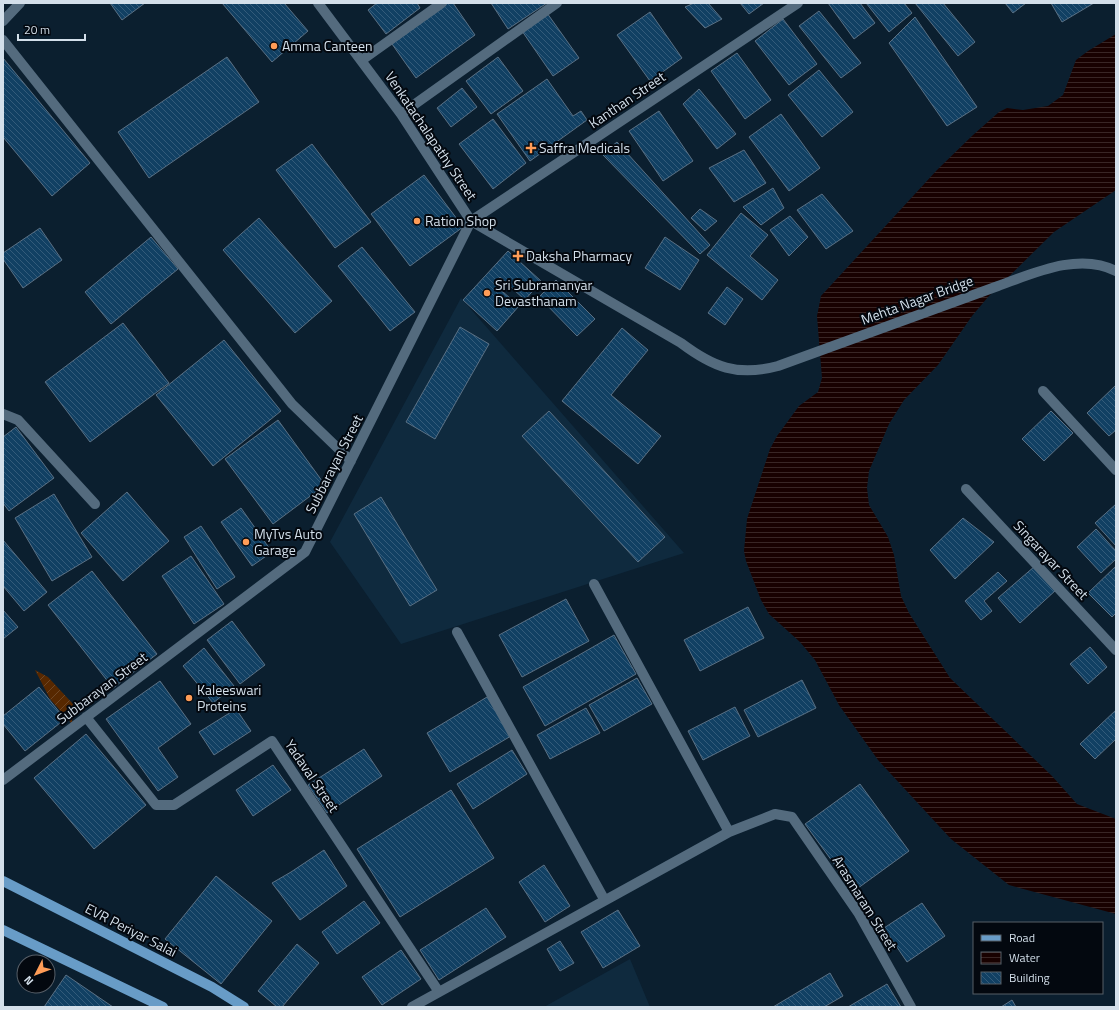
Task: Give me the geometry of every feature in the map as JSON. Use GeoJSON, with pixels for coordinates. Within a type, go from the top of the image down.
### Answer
{"type":"FeatureCollection","features":[{"type":"Feature","properties":{"kind":"main road","name":"EVR Periyar Salai"},"geometry":{"type":"LineString","coordinates":[[3,881],[212,986],[244,1007]]}},
{"type":"Feature","properties":{"kind":"main road"},"geometry":{"type":"LineString","coordinates":[[3,930],[163,1007]]}},
{"type":"Feature","properties":{"kind":"street"},"geometry":{"type":"LineString","coordinates":[[3,21],[20,3]]}},
{"type":"Feature","properties":{"kind":"street","name":"Venkatachalapathy Street"},"geometry":{"type":"LineString","coordinates":[[318,3],[401,114],[471,221],[680,343],[704,360],[727,369]]}},
{"type":"Feature","properties":{"kind":"street"},"geometry":{"type":"LineString","coordinates":[[362,60],[442,3]]}},
{"type":"Feature","properties":{"kind":"street"},"geometry":{"type":"LineString","coordinates":[[401,114],[558,3]]}},
{"type":"Feature","properties":{"kind":"street","name":"Kanthan Street"},"geometry":{"type":"LineString","coordinates":[[471,221],[798,3]]}},
{"type":"Feature","properties":{"kind":"street"},"geometry":{"type":"LineString","coordinates":[[3,40],[292,404],[351,461]]}},
{"type":"Feature","properties":{"kind":"street","name":"Subbarayan Street"},"geometry":{"type":"LineString","coordinates":[[3,780],[305,552],[471,221]]}},
{"type":"Feature","properties":{"kind":"street","name":"Mehta Nagar Bridge"},"geometry":{"type":"LineString","coordinates":[[727,369],[745,371],[778,366],[1032,274],[1066,265],[1091,264],[1116,271]]}},
{"type":"Feature","properties":{"kind":"street"},"geometry":{"type":"LineString","coordinates":[[1042,391],[1116,470]]}},
{"type":"Feature","properties":{"kind":"street"},"geometry":{"type":"LineString","coordinates":[[3,414],[18,420],[95,504]]}},
{"type":"Feature","properties":{"kind":"street","name":"Singarayar Street"},"geometry":{"type":"LineString","coordinates":[[966,489],[1116,650]]}},
{"type":"Feature","properties":{"kind":"street"},"geometry":{"type":"LineString","coordinates":[[412,1007],[604,899],[729,832],[594,584]]}},
{"type":"Feature","properties":{"kind":"street"},"geometry":{"type":"LineString","coordinates":[[457,632],[604,899]]}},
{"type":"Feature","properties":{"kind":"street","name":"Yadaval Street"},"geometry":{"type":"LineString","coordinates":[[86,718],[156,804],[174,805],[272,741],[439,992]]}},
{"type":"Feature","properties":{"kind":"street","name":"Arasmaram Street"},"geometry":{"type":"LineString","coordinates":[[729,832],[774,814],[792,817],[859,914],[911,1007]]}},
{"type":"Feature","properties":{"kind":"shaded area"},"geometry":{"type":"Polygon","coordinates":[[[461,298],[684,553],[401,644],[330,542],[461,298]]]}},
{"type":"Feature","properties":{"kind":"shaded area"},"geometry":{"type":"Polygon","coordinates":[[[35,670],[48,677],[73,704],[72,724],[50,699],[35,670]]]}},
{"type":"Feature","properties":{"kind":"shaded area"},"geometry":{"type":"Polygon","coordinates":[[[630,959],[650,1007],[544,1007],[630,959]]]}},
{"type":"Feature","properties":{"kind":"water"},"geometry":{"type":"Polygon","coordinates":[[[1116,34],[1116,190],[1054,232],[988,297],[972,316],[938,365],[904,400],[889,424],[869,471],[867,488],[869,505],[888,537],[894,555],[901,596],[909,613],[950,678],[1052,776],[1077,804],[1116,819],[1116,914],[1009,885],[951,839],[878,760],[839,705],[815,660],[800,642],[769,614],[761,600],[746,561],[744,551],[747,519],[770,449],[777,436],[799,406],[818,392],[822,378],[817,316],[821,296],[937,170],[973,135],[999,112],[1007,108],[1023,110],[1048,106],[1063,95],[1076,60],[1116,34]]]}},
{"type":"Feature","properties":{"kind":"building"},"geometry":{"type":"Polygon","coordinates":[[[110,3],[145,3],[122,20],[110,3]]]}},
{"type":"Feature","properties":{"kind":"building","name":"Amma Canteen"},"geometry":{"type":"Polygon","coordinates":[[[222,3],[284,3],[308,31],[272,62],[222,3]]]}},
{"type":"Feature","properties":{"kind":"building"},"geometry":{"type":"Polygon","coordinates":[[[377,3],[417,3],[420,8],[386,34],[368,10],[377,3]]]}},
{"type":"Feature","properties":{"kind":"building"},"geometry":{"type":"Polygon","coordinates":[[[448,3],[453,3],[475,35],[416,78],[392,44],[448,3]]]}},
{"type":"Feature","properties":{"kind":"building"},"geometry":{"type":"Polygon","coordinates":[[[491,3],[547,3],[508,29],[491,3]]]}},
{"type":"Feature","properties":{"kind":"building"},"geometry":{"type":"Polygon","coordinates":[[[694,3],[708,3],[722,19],[705,28],[685,7],[694,3]]]}},
{"type":"Feature","properties":{"kind":"building"},"geometry":{"type":"Polygon","coordinates":[[[740,3],[764,3],[749,14],[740,3]]]}},
{"type":"Feature","properties":{"kind":"building"},"geometry":{"type":"Polygon","coordinates":[[[828,3],[860,3],[875,23],[854,39],[828,3]]]}},
{"type":"Feature","properties":{"kind":"building"},"geometry":{"type":"Polygon","coordinates":[[[866,3],[904,3],[912,13],[889,32],[866,3]]]}},
{"type":"Feature","properties":{"kind":"building"},"geometry":{"type":"Polygon","coordinates":[[[915,3],[943,3],[975,42],[958,56],[915,3]]]}},
{"type":"Feature","properties":{"kind":"building"},"geometry":{"type":"Polygon","coordinates":[[[1005,3],[1026,3],[1013,13],[1005,3]]]}},
{"type":"Feature","properties":{"kind":"building"},"geometry":{"type":"Polygon","coordinates":[[[1051,3],[1094,3],[1062,22],[1051,3]]]}},
{"type":"Feature","properties":{"kind":"building"},"geometry":{"type":"Polygon","coordinates":[[[819,11],[861,63],[841,78],[799,26],[819,11]]]}},
{"type":"Feature","properties":{"kind":"building"},"geometry":{"type":"Polygon","coordinates":[[[650,12],[682,58],[650,81],[617,35],[650,12]]]}},
{"type":"Feature","properties":{"kind":"building"},"geometry":{"type":"Polygon","coordinates":[[[547,13],[579,58],[553,76],[522,31],[547,13]]]}},
{"type":"Feature","properties":{"kind":"building"},"geometry":{"type":"Polygon","coordinates":[[[915,17],[977,107],[947,126],[889,43],[915,17]]]}},
{"type":"Feature","properties":{"kind":"building"},"geometry":{"type":"Polygon","coordinates":[[[783,19],[817,64],[789,85],[755,41],[783,19]]]}},
{"type":"Feature","properties":{"kind":"building"},"geometry":{"type":"Polygon","coordinates":[[[737,53],[771,100],[745,119],[711,71],[737,53]]]}},
{"type":"Feature","properties":{"kind":"building"},"geometry":{"type":"Polygon","coordinates":[[[227,57],[259,102],[149,178],[118,132],[227,57]]]}},
{"type":"Feature","properties":{"kind":"building"},"geometry":{"type":"Polygon","coordinates":[[[498,57],[523,91],[491,114],[466,81],[498,57]]]}},
{"type":"Feature","properties":{"kind":"building"},"geometry":{"type":"Polygon","coordinates":[[[3,58],[90,163],[52,196],[3,137],[3,58]]]}},
{"type":"Feature","properties":{"kind":"building"},"geometry":{"type":"Polygon","coordinates":[[[819,70],[853,112],[822,137],[788,95],[819,70]]]}},
{"type":"Feature","properties":{"kind":"building"},"geometry":{"type":"Polygon","coordinates":[[[547,79],[573,116],[581,111],[587,120],[530,161],[497,114],[547,79]]]}},
{"type":"Feature","properties":{"kind":"building"},"geometry":{"type":"Polygon","coordinates":[[[462,88],[477,107],[451,127],[437,108],[462,88]]]}},
{"type":"Feature","properties":{"kind":"building"},"geometry":{"type":"Polygon","coordinates":[[[699,89],[736,134],[717,149],[683,104],[699,89]]]}},
{"type":"Feature","properties":{"kind":"building"},"geometry":{"type":"Polygon","coordinates":[[[659,111],[693,161],[663,181],[629,131],[659,111]]]}},
{"type":"Feature","properties":{"kind":"building"},"geometry":{"type":"Polygon","coordinates":[[[781,114],[820,168],[789,191],[749,137],[781,114]]]}},
{"type":"Feature","properties":{"kind":"building"},"geometry":{"type":"Polygon","coordinates":[[[493,119],[526,163],[493,189],[459,144],[493,119]]]}},
{"type":"Feature","properties":{"kind":"building"},"geometry":{"type":"Polygon","coordinates":[[[617,142],[710,245],[700,254],[602,154],[617,142]]]}},
{"type":"Feature","properties":{"kind":"building"},"geometry":{"type":"Polygon","coordinates":[[[312,144],[371,222],[335,248],[276,170],[312,144]]]}},
{"type":"Feature","properties":{"kind":"building"},"geometry":{"type":"Polygon","coordinates":[[[744,150],[766,183],[734,202],[709,168],[744,150]]]}},
{"type":"Feature","properties":{"kind":"building","name":"Ration Shop"},"geometry":{"type":"Polygon","coordinates":[[[424,175],[463,227],[410,266],[371,214],[424,175]]]}},
{"type":"Feature","properties":{"kind":"building"},"geometry":{"type":"Polygon","coordinates":[[[773,188],[784,208],[761,225],[743,207],[773,188]]]}},
{"type":"Feature","properties":{"kind":"building"},"geometry":{"type":"Polygon","coordinates":[[[822,194],[853,231],[826,249],[797,210],[822,194]]]}},
{"type":"Feature","properties":{"kind":"building"},"geometry":{"type":"Polygon","coordinates":[[[700,209],[717,221],[705,231],[691,218],[700,209]]]}},
{"type":"Feature","properties":{"kind":"building"},"geometry":{"type":"Polygon","coordinates":[[[741,213],[768,235],[750,256],[778,280],[762,300],[707,255],[741,213]]]}},
{"type":"Feature","properties":{"kind":"building"},"geometry":{"type":"Polygon","coordinates":[[[790,216],[808,237],[789,256],[770,230],[790,216]]]}},
{"type":"Feature","properties":{"kind":"building"},"geometry":{"type":"Polygon","coordinates":[[[259,218],[332,301],[295,333],[223,250],[259,218]]]}},
{"type":"Feature","properties":{"kind":"building"},"geometry":{"type":"Polygon","coordinates":[[[40,228],[62,260],[23,288],[3,259],[3,253],[40,228]]]}},
{"type":"Feature","properties":{"kind":"building"},"geometry":{"type":"Polygon","coordinates":[[[151,237],[178,269],[111,324],[85,292],[151,237]]]}},
{"type":"Feature","properties":{"kind":"building"},"geometry":{"type":"Polygon","coordinates":[[[665,237],[699,260],[680,290],[645,268],[665,237]]]}},
{"type":"Feature","properties":{"kind":"building"},"geometry":{"type":"Polygon","coordinates":[[[362,247],[415,312],[390,331],[338,266],[362,247]]]}},
{"type":"Feature","properties":{"kind":"building"},"geometry":{"type":"Polygon","coordinates":[[[508,251],[541,281],[525,300],[500,277],[494,284],[519,306],[497,331],[463,300],[508,251]]]}},
{"type":"Feature","properties":{"kind":"building"},"geometry":{"type":"Polygon","coordinates":[[[556,280],[595,319],[577,336],[539,297],[556,280]]]}},
{"type":"Feature","properties":{"kind":"building"},"geometry":{"type":"Polygon","coordinates":[[[727,287],[743,299],[725,325],[708,313],[727,287]]]}},
{"type":"Feature","properties":{"kind":"building"},"geometry":{"type":"Polygon","coordinates":[[[123,323],[169,383],[90,442],[45,382],[123,323]]]}},
{"type":"Feature","properties":{"kind":"building"},"geometry":{"type":"Polygon","coordinates":[[[460,327],[489,344],[435,439],[406,422],[460,327]]]}},
{"type":"Feature","properties":{"kind":"building"},"geometry":{"type":"Polygon","coordinates":[[[622,328],[648,350],[611,395],[661,436],[638,464],[562,401],[622,328]]]}},
{"type":"Feature","properties":{"kind":"building"},"geometry":{"type":"Polygon","coordinates":[[[224,340],[281,411],[213,466],[156,395],[224,340]]]}},
{"type":"Feature","properties":{"kind":"building"},"geometry":{"type":"Polygon","coordinates":[[[1116,385],[1116,430],[1109,436],[1087,413],[1116,385]]]}},
{"type":"Feature","properties":{"kind":"building"},"geometry":{"type":"Polygon","coordinates":[[[549,411],[665,537],[638,562],[522,436],[549,411]]]}},
{"type":"Feature","properties":{"kind":"building"},"geometry":{"type":"Polygon","coordinates":[[[1051,411],[1073,433],[1044,461],[1022,439],[1051,411]]]}},
{"type":"Feature","properties":{"kind":"building"},"geometry":{"type":"Polygon","coordinates":[[[278,420],[325,485],[273,524],[225,459],[278,420]]]}},
{"type":"Feature","properties":{"kind":"building"},"geometry":{"type":"Polygon","coordinates":[[[16,427],[54,478],[9,511],[3,503],[3,437],[16,427]]]}},
{"type":"Feature","properties":{"kind":"building"},"geometry":{"type":"Polygon","coordinates":[[[127,492],[169,541],[123,581],[81,533],[127,492]]]}},
{"type":"Feature","properties":{"kind":"building"},"geometry":{"type":"Polygon","coordinates":[[[54,494],[92,557],[52,581],[15,518],[54,494]]]}},
{"type":"Feature","properties":{"kind":"building"},"geometry":{"type":"Polygon","coordinates":[[[381,497],[437,590],[410,606],[354,514],[381,497]]]}},
{"type":"Feature","properties":{"kind":"building"},"geometry":{"type":"Polygon","coordinates":[[[1116,504],[1116,546],[1095,523],[1116,504]]]}},
{"type":"Feature","properties":{"kind":"building"},"geometry":{"type":"Polygon","coordinates":[[[241,508],[272,552],[252,566],[221,522],[241,508]]]}},
{"type":"Feature","properties":{"kind":"building"},"geometry":{"type":"Polygon","coordinates":[[[963,518],[994,542],[955,579],[930,550],[963,518]]]}},
{"type":"Feature","properties":{"kind":"building"},"geometry":{"type":"Polygon","coordinates":[[[201,526],[235,577],[217,589],[184,537],[201,526]]]}},
{"type":"Feature","properties":{"kind":"building"},"geometry":{"type":"Polygon","coordinates":[[[1096,529],[1116,551],[1116,559],[1101,573],[1077,547],[1096,529]]]}},
{"type":"Feature","properties":{"kind":"building"},"geometry":{"type":"Polygon","coordinates":[[[3,540],[47,592],[24,611],[3,586],[3,540]]]}},
{"type":"Feature","properties":{"kind":"building"},"geometry":{"type":"Polygon","coordinates":[[[191,556],[224,604],[194,624],[162,576],[191,556]]]}},
{"type":"Feature","properties":{"kind":"building"},"geometry":{"type":"Polygon","coordinates":[[[1035,566],[1056,590],[1020,623],[998,598],[1035,566]]]}},
{"type":"Feature","properties":{"kind":"building"},"geometry":{"type":"Polygon","coordinates":[[[1116,566],[1116,613],[1112,617],[1088,593],[1116,566]]]}},
{"type":"Feature","properties":{"kind":"building"},"geometry":{"type":"Polygon","coordinates":[[[92,571],[157,654],[113,688],[48,605],[92,571]]]}},
{"type":"Feature","properties":{"kind":"building"},"geometry":{"type":"Polygon","coordinates":[[[998,572],[1007,581],[984,601],[992,611],[981,620],[965,601],[998,572]]]}},
{"type":"Feature","properties":{"kind":"building"},"geometry":{"type":"Polygon","coordinates":[[[566,599],[589,641],[522,677],[499,635],[566,599]]]}},
{"type":"Feature","properties":{"kind":"building"},"geometry":{"type":"Polygon","coordinates":[[[748,607],[764,638],[700,671],[684,640],[748,607]]]}},
{"type":"Feature","properties":{"kind":"building"},"geometry":{"type":"Polygon","coordinates":[[[3,610],[18,627],[3,639],[3,610]]]}},
{"type":"Feature","properties":{"kind":"building"},"geometry":{"type":"Polygon","coordinates":[[[232,621],[265,665],[240,684],[207,640],[232,621]]]}},
{"type":"Feature","properties":{"kind":"building"},"geometry":{"type":"Polygon","coordinates":[[[614,635],[636,674],[545,726],[523,687],[614,635]]]}},
{"type":"Feature","properties":{"kind":"building"},"geometry":{"type":"Polygon","coordinates":[[[1090,647],[1107,667],[1088,684],[1070,664],[1090,647]]]}},
{"type":"Feature","properties":{"kind":"building"},"geometry":{"type":"Polygon","coordinates":[[[204,648],[234,686],[213,703],[183,666],[204,648]]]}},
{"type":"Feature","properties":{"kind":"building"},"geometry":{"type":"Polygon","coordinates":[[[637,678],[652,704],[604,731],[589,705],[637,678]]]}},
{"type":"Feature","properties":{"kind":"building"},"geometry":{"type":"Polygon","coordinates":[[[802,680],[816,708],[758,737],[744,710],[802,680]]]}},
{"type":"Feature","properties":{"kind":"building"},"geometry":{"type":"Polygon","coordinates":[[[160,681],[191,724],[158,748],[178,777],[158,791],[106,719],[160,681]]]}},
{"type":"Feature","properties":{"kind":"building"},"geometry":{"type":"Polygon","coordinates":[[[39,687],[65,719],[25,751],[3,724],[3,716],[39,687]]]}},
{"type":"Feature","properties":{"kind":"building"},"geometry":{"type":"Polygon","coordinates":[[[487,697],[511,736],[450,772],[427,733],[487,697]]]}},
{"type":"Feature","properties":{"kind":"building"},"geometry":{"type":"Polygon","coordinates":[[[735,707],[750,736],[703,760],[688,731],[735,707]]]}},
{"type":"Feature","properties":{"kind":"building"},"geometry":{"type":"Polygon","coordinates":[[[586,708],[600,733],[550,759],[537,735],[586,708]]]}},
{"type":"Feature","properties":{"kind":"building"},"geometry":{"type":"Polygon","coordinates":[[[236,709],[251,731],[214,755],[199,732],[236,709]]]}},
{"type":"Feature","properties":{"kind":"building"},"geometry":{"type":"Polygon","coordinates":[[[1116,710],[1116,739],[1095,759],[1080,744],[1116,710]]]}},
{"type":"Feature","properties":{"kind":"building"},"geometry":{"type":"Polygon","coordinates":[[[86,734],[146,805],[94,849],[34,778],[86,734]]]}},
{"type":"Feature","properties":{"kind":"building"},"geometry":{"type":"Polygon","coordinates":[[[364,749],[382,776],[327,813],[308,785],[364,749]]]}},
{"type":"Feature","properties":{"kind":"building"},"geometry":{"type":"Polygon","coordinates":[[[512,750],[527,774],[473,809],[457,784],[512,750]]]}},
{"type":"Feature","properties":{"kind":"building"},"geometry":{"type":"Polygon","coordinates":[[[273,765],[291,790],[253,816],[236,790],[273,765]]]}},
{"type":"Feature","properties":{"kind":"building"},"geometry":{"type":"Polygon","coordinates":[[[860,784],[909,851],[854,891],[805,824],[860,784]]]}},
{"type":"Feature","properties":{"kind":"building"},"geometry":{"type":"Polygon","coordinates":[[[451,790],[494,858],[400,917],[357,849],[451,790]]]}},
{"type":"Feature","properties":{"kind":"building"},"geometry":{"type":"Polygon","coordinates":[[[324,850],[347,886],[300,920],[272,883],[324,850]]]}},
{"type":"Feature","properties":{"kind":"building"},"geometry":{"type":"Polygon","coordinates":[[[544,865],[570,906],[545,922],[519,882],[544,865]]]}},
{"type":"Feature","properties":{"kind":"building"},"geometry":{"type":"Polygon","coordinates":[[[216,876],[272,921],[221,984],[165,939],[216,876]]]}},
{"type":"Feature","properties":{"kind":"building"},"geometry":{"type":"Polygon","coordinates":[[[364,901],[380,923],[337,954],[322,932],[364,901]]]}},
{"type":"Feature","properties":{"kind":"building"},"geometry":{"type":"Polygon","coordinates":[[[922,903],[945,936],[907,962],[884,928],[922,903]]]}},
{"type":"Feature","properties":{"kind":"building"},"geometry":{"type":"Polygon","coordinates":[[[486,908],[506,937],[439,980],[420,950],[486,908]]]}},
{"type":"Feature","properties":{"kind":"building"},"geometry":{"type":"Polygon","coordinates":[[[618,910],[640,946],[603,968],[581,932],[618,910]]]}},
{"type":"Feature","properties":{"kind":"building"},"geometry":{"type":"Polygon","coordinates":[[[560,941],[574,963],[560,971],[547,949],[560,941]]]}},
{"type":"Feature","properties":{"kind":"building"},"geometry":{"type":"Polygon","coordinates":[[[297,944],[319,963],[282,1007],[277,1007],[258,991],[297,944]]]}},
{"type":"Feature","properties":{"kind":"building"},"geometry":{"type":"Polygon","coordinates":[[[401,950],[421,979],[382,1005],[362,977],[401,950]]]}},
{"type":"Feature","properties":{"kind":"building"},"geometry":{"type":"Polygon","coordinates":[[[830,973],[843,996],[824,1007],[773,1007],[830,973]]]}},
{"type":"Feature","properties":{"kind":"building"},"geometry":{"type":"Polygon","coordinates":[[[66,975],[113,1007],[44,1007],[53,994],[56,994],[56,990],[66,975]]]}},
{"type":"Feature","properties":{"kind":"building"},"geometry":{"type":"Polygon","coordinates":[[[887,984],[901,1007],[848,1007],[887,984]]]}},
{"type":"Feature","properties":{"kind":"building"},"geometry":{"type":"Polygon","coordinates":[[[1012,1000],[1016,1007],[1001,1007],[1012,1000]]]}},
{"type":"Feature","properties":{"kind":"place","name":"Amma Canteen"},"geometry":{"type":"Point","coordinates":[274,46]}},
{"type":"Feature","properties":{"kind":"place","name":"Saffra Medicals"},"geometry":{"type":"Point","coordinates":[531,148]}},
{"type":"Feature","properties":{"kind":"place","name":"Ration Shop"},"geometry":{"type":"Point","coordinates":[417,221]}},
{"type":"Feature","properties":{"kind":"place","name":"Daksha Pharmacy"},"geometry":{"type":"Point","coordinates":[518,256]}},
{"type":"Feature","properties":{"kind":"place","name":"Sri Subramanyar Devasthanam"},"geometry":{"type":"Point","coordinates":[487,293]}},
{"type":"Feature","properties":{"kind":"place","name":"MyTvs Auto Garage"},"geometry":{"type":"Point","coordinates":[246,542]}},
{"type":"Feature","properties":{"kind":"place","name":"Kaleeswari Proteins"},"geometry":{"type":"Point","coordinates":[189,698]}}]}
